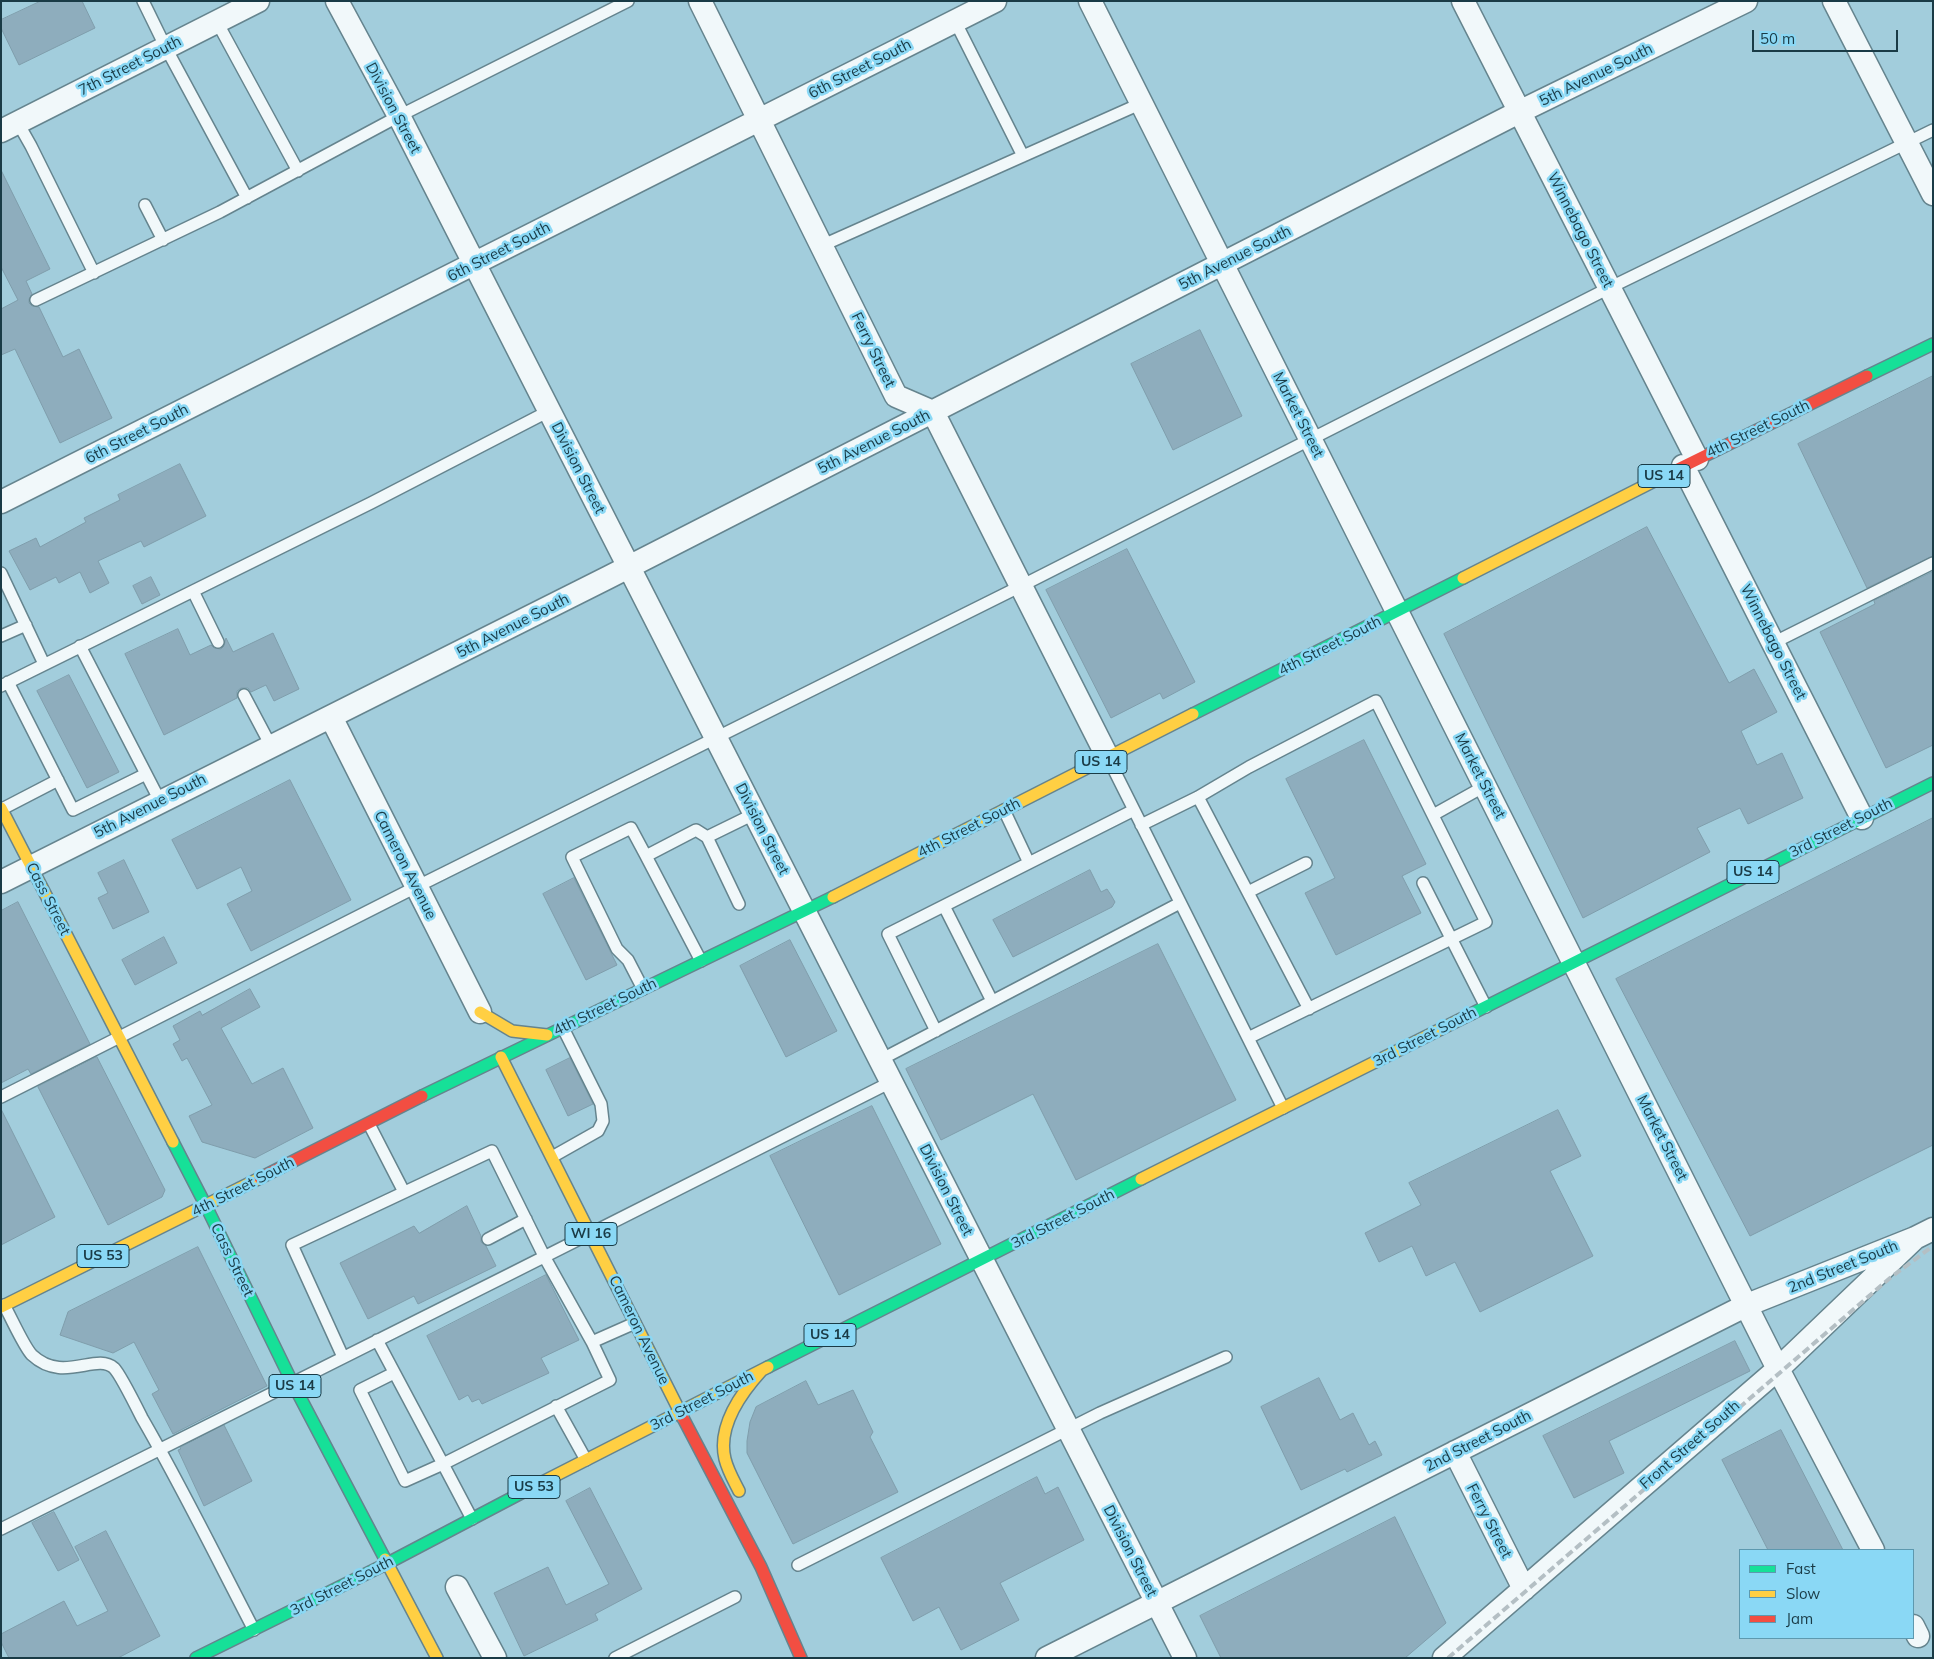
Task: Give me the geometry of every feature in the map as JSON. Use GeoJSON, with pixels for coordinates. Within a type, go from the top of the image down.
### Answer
{"type":"FeatureCollection","features":[{"type":"Feature","properties":{"kind":"main road","name":"4th Street South"},"geometry":{"type":"LineString","coordinates":[[3,1306],[502,1057],[804,912],[1690,463],[1933,344]]}},
{"type":"Feature","properties":{"kind":"main road","name":"3rd Street South"},"geometry":{"type":"LineString","coordinates":[[200,1657],[388,1563],[679,1411],[1933,783]]}},
{"type":"Feature","properties":{"kind":"main road","name":"Cass Street"},"geometry":{"type":"LineString","coordinates":[[1,808],[206,1206],[292,1382],[437,1658]]}},
{"type":"Feature","properties":{"kind":"main road"},"geometry":{"type":"LineString","coordinates":[[480,1012],[512,1031],[547,1035]]}},
{"type":"Feature","properties":{"kind":"main road","name":"Cameron Avenue"},"geometry":{"type":"LineString","coordinates":[[502,1057],[679,1411],[761,1567],[801,1658]]}},
{"type":"Feature","properties":{"kind":"main road"},"geometry":{"type":"LineString","coordinates":[[744,1500],[727,1466],[723,1443],[734,1404],[741,1393],[762,1370]]}},
{"type":"Feature","properties":{"kind":"street","name":"7th Street South"},"geometry":{"type":"LineString","coordinates":[[10,127],[258,1]]}},
{"type":"Feature","properties":{"kind":"street","name":"Division Street"},"geometry":{"type":"LineString","coordinates":[[337,1],[399,116],[1185,1658]]}},
{"type":"Feature","properties":{"kind":"street","name":"Ferry Street"},"geometry":{"type":"LineString","coordinates":[[700,1],[896,396],[933,412]]}},
{"type":"Feature","properties":{"kind":"street","name":"6th Street South"},"geometry":{"type":"LineString","coordinates":[[1,502],[995,1]]}},
{"type":"Feature","properties":{"kind":"street","name":"Market Street"},"geometry":{"type":"LineString","coordinates":[[1090,1],[1778,1369],[1872,1549]]}},
{"type":"Feature","properties":{"kind":"street","name":"Winnebago Street"},"geometry":{"type":"LineString","coordinates":[[1463,1],[1609,288],[1773,643],[1862,818]]}},
{"type":"Feature","properties":{"kind":"street","name":"5th Avenue South"},"geometry":{"type":"LineString","coordinates":[[1,882],[628,567],[1519,112],[1746,1]]}},
{"type":"Feature","properties":{"kind":"street"},"geometry":{"type":"LineString","coordinates":[[1834,1],[1933,194]]}},
{"type":"Feature","properties":{"kind":"street"},"geometry":{"type":"LineString","coordinates":[[933,412],[1108,758]]}},
{"type":"Feature","properties":{"kind":"street","name":"Cameron Avenue"},"geometry":{"type":"LineString","coordinates":[[331,717],[480,1012]]}},
{"type":"Feature","properties":{"kind":"street","name":"2nd Street South"},"geometry":{"type":"LineString","coordinates":[[1048,1658],[1747,1306],[1924,1234]]}},
{"type":"Feature","properties":{"kind":"street","name":"Front Street South"},"geometry":{"type":"LineString","coordinates":[[1444,1658],[1778,1369],[1924,1234]]}},
{"type":"Feature","properties":{"kind":"street","name":"Ferry Street"},"geometry":{"type":"LineString","coordinates":[[1455,1452],[1524,1589]]}},
{"type":"Feature","properties":{"kind":"street"},"geometry":{"type":"LineString","coordinates":[[457,1587],[495,1658]]}},
{"type":"Feature","properties":{"kind":"lane"},"geometry":{"type":"LineString","coordinates":[[143,1],[166,48],[247,198]]}},
{"type":"Feature","properties":{"kind":"lane"},"geometry":{"type":"LineString","coordinates":[[36,300],[247,198],[399,116],[628,1]]}},
{"type":"Feature","properties":{"kind":"lane"},"geometry":{"type":"LineString","coordinates":[[955,21],[1023,156]]}},
{"type":"Feature","properties":{"kind":"lane"},"geometry":{"type":"LineString","coordinates":[[217,22],[298,170]]}},
{"type":"Feature","properties":{"kind":"lane"},"geometry":{"type":"LineString","coordinates":[[822,246],[1142,103]]}},
{"type":"Feature","properties":{"kind":"lane"},"geometry":{"type":"LineString","coordinates":[[10,127],[94,273]]}},
{"type":"Feature","properties":{"kind":"lane"},"geometry":{"type":"LineString","coordinates":[[1,1097],[416,887],[1021,586],[1609,288],[1933,130]]}},
{"type":"Feature","properties":{"kind":"lane"},"geometry":{"type":"LineString","coordinates":[[145,205],[163,240]]}},
{"type":"Feature","properties":{"kind":"lane"},"geometry":{"type":"LineString","coordinates":[[146,774],[73,810],[5,684],[371,503],[549,411]]}},
{"type":"Feature","properties":{"kind":"lane"},"geometry":{"type":"LineString","coordinates":[[1773,643],[1933,563]]}},
{"type":"Feature","properties":{"kind":"lane"},"geometry":{"type":"LineString","coordinates":[[1,573],[44,664]]}},
{"type":"Feature","properties":{"kind":"lane"},"geometry":{"type":"LineString","coordinates":[[193,591],[218,642]]}},
{"type":"Feature","properties":{"kind":"lane"},"geometry":{"type":"LineString","coordinates":[[1,592],[14,601]]}},
{"type":"Feature","properties":{"kind":"lane"},"geometry":{"type":"LineString","coordinates":[[1,636],[26,625]]}},
{"type":"Feature","properties":{"kind":"lane"},"geometry":{"type":"LineString","coordinates":[[80,646],[160,801]]}},
{"type":"Feature","properties":{"kind":"lane"},"geometry":{"type":"LineString","coordinates":[[244,695],[271,746]]}},
{"type":"Feature","properties":{"kind":"lane"},"geometry":{"type":"LineString","coordinates":[[1141,825],[1376,701],[1486,922],[1248,1038]]}},
{"type":"Feature","properties":{"kind":"lane"},"geometry":{"type":"LineString","coordinates":[[1108,758],[1283,1108]]}},
{"type":"Feature","properties":{"kind":"lane"},"geometry":{"type":"LineString","coordinates":[[1,808],[58,780]]}},
{"type":"Feature","properties":{"kind":"lane"},"geometry":{"type":"LineString","coordinates":[[1432,815],[1485,786]]}},
{"type":"Feature","properties":{"kind":"lane"},"geometry":{"type":"LineString","coordinates":[[1198,796],[1309,1009]]}},
{"type":"Feature","properties":{"kind":"lane"},"geometry":{"type":"LineString","coordinates":[[1004,810],[1029,863]]}},
{"type":"Feature","properties":{"kind":"lane"},"geometry":{"type":"LineString","coordinates":[[936,1031],[888,934],[1134,810]]}},
{"type":"Feature","properties":{"kind":"lane"},"geometry":{"type":"LineString","coordinates":[[707,837],[754,814]]}},
{"type":"Feature","properties":{"kind":"lane"},"geometry":{"type":"LineString","coordinates":[[643,989],[628,960],[617,950],[572,857],[630,828],[700,962]]}},
{"type":"Feature","properties":{"kind":"lane"},"geometry":{"type":"LineString","coordinates":[[646,856],[696,830],[707,837],[739,904]]}},
{"type":"Feature","properties":{"kind":"lane"},"geometry":{"type":"LineString","coordinates":[[1248,892],[1306,863]]}},
{"type":"Feature","properties":{"kind":"lane"},"geometry":{"type":"LineString","coordinates":[[1423,883],[1486,1007]]}},
{"type":"Feature","properties":{"kind":"lane"},"geometry":{"type":"LineString","coordinates":[[880,1060],[1180,903]]}},
{"type":"Feature","properties":{"kind":"lane"},"geometry":{"type":"LineString","coordinates":[[944,906],[992,1001]]}},
{"type":"Feature","properties":{"kind":"lane"},"geometry":{"type":"LineString","coordinates":[[552,1157],[598,1131],[603,1121],[601,1104],[563,1028]]}},
{"type":"Feature","properties":{"kind":"lane"},"geometry":{"type":"LineString","coordinates":[[1,1529],[292,1382],[592,1235],[891,1082]]}},
{"type":"Feature","properties":{"kind":"lane"},"geometry":{"type":"LineString","coordinates":[[369,1124],[404,1192]]}},
{"type":"Feature","properties":{"kind":"lane"},"geometry":{"type":"LineString","coordinates":[[343,1357],[292,1245],[492,1151],[545,1258],[592,1342],[610,1380],[443,1464],[405,1481],[360,1390],[394,1373]]}},
{"type":"Feature","properties":{"kind":"lane"},"geometry":{"type":"LineString","coordinates":[[488,1239],[526,1219]]}},
{"type":"Feature","properties":{"kind":"lane"},"geometry":{"type":"LineString","coordinates":[[3,1306],[31,1354],[42,1362],[59,1368],[72,1368],[99,1362],[114,1368],[160,1449],[254,1630]]}},
{"type":"Feature","properties":{"kind":"lane"},"geometry":{"type":"LineString","coordinates":[[592,1342],[635,1323]]}},
{"type":"Feature","properties":{"kind":"lane"},"geometry":{"type":"LineString","coordinates":[[377,1340],[472,1519]]}},
{"type":"Feature","properties":{"kind":"lane"},"geometry":{"type":"LineString","coordinates":[[798,1565],[1100,1413],[1226,1357]]}},
{"type":"Feature","properties":{"kind":"lane"},"geometry":{"type":"LineString","coordinates":[[556,1406],[586,1460]]}},
{"type":"Feature","properties":{"kind":"lane"},"geometry":{"type":"LineString","coordinates":[[615,1658],[734,1597]]}},
{"type":"Feature","properties":{"kind":"building"},"geometry":{"type":"Polygon","coordinates":[[[41,1],[82,1],[95,28],[19,65],[1,28],[1,20],[41,1]]]}},
{"type":"Feature","properties":{"kind":"building"},"geometry":{"type":"Polygon","coordinates":[[[1,170],[50,269],[26,281],[32,294],[29,303],[32,306],[39,307],[63,357],[79,349],[112,418],[60,443],[15,349],[1,355],[1,309],[18,300],[1,267],[1,170]]]}},
{"type":"Feature","properties":{"kind":"building"},"geometry":{"type":"Polygon","coordinates":[[[1200,330],[1242,416],[1173,450],[1131,364],[1200,330]]]}},
{"type":"Feature","properties":{"kind":"building"},"geometry":{"type":"Polygon","coordinates":[[[1933,376],[1933,556],[1867,588],[1798,444],[1933,376]]]}},
{"type":"Feature","properties":{"kind":"building"},"geometry":{"type":"Polygon","coordinates":[[[180,464],[206,516],[144,547],[141,541],[98,561],[109,583],[90,593],[80,572],[59,583],[56,577],[30,590],[9,551],[36,538],[40,547],[86,522],[84,518],[120,500],[118,495],[180,464]]]}},
{"type":"Feature","properties":{"kind":"building"},"geometry":{"type":"Polygon","coordinates":[[[1647,527],[1729,683],[1754,669],[1777,712],[1741,731],[1757,765],[1782,753],[1803,798],[1748,824],[1740,808],[1697,828],[1710,852],[1583,918],[1444,634],[1647,527]]]}},
{"type":"Feature","properties":{"kind":"building"},"geometry":{"type":"Polygon","coordinates":[[[1127,549],[1195,682],[1163,699],[1160,693],[1111,718],[1046,590],[1127,549]]]}},
{"type":"Feature","properties":{"kind":"building"},"geometry":{"type":"Polygon","coordinates":[[[1933,572],[1933,745],[1886,768],[1820,632],[1875,604],[1874,601],[1933,572]]]}},
{"type":"Feature","properties":{"kind":"building"},"geometry":{"type":"Polygon","coordinates":[[[151,577],[160,595],[142,604],[133,586],[151,577]]]}},
{"type":"Feature","properties":{"kind":"building"},"geometry":{"type":"Polygon","coordinates":[[[178,629],[190,655],[211,645],[214,648],[221,649],[226,638],[233,652],[273,633],[299,689],[274,701],[266,685],[251,692],[248,688],[241,688],[237,691],[237,698],[164,735],[125,654],[178,629]]]}},
{"type":"Feature","properties":{"kind":"building"},"geometry":{"type":"Polygon","coordinates":[[[69,675],[119,772],[87,788],[37,691],[69,675]]]}},
{"type":"Feature","properties":{"kind":"building"},"geometry":{"type":"Polygon","coordinates":[[[1364,740],[1426,864],[1402,876],[1421,913],[1336,955],[1305,893],[1335,878],[1286,779],[1364,740]]]}},
{"type":"Feature","properties":{"kind":"building"},"geometry":{"type":"Polygon","coordinates":[[[290,780],[351,900],[251,951],[227,904],[252,891],[241,867],[197,889],[172,840],[290,780]]]}},
{"type":"Feature","properties":{"kind":"building"},"geometry":{"type":"Polygon","coordinates":[[[1933,818],[1933,1145],[1750,1236],[1616,979],[1933,818]]]}},
{"type":"Feature","properties":{"kind":"building"},"geometry":{"type":"Polygon","coordinates":[[[124,860],[149,912],[113,929],[98,898],[108,893],[98,873],[124,860]]]}},
{"type":"Feature","properties":{"kind":"building"},"geometry":{"type":"Polygon","coordinates":[[[1090,870],[1101,892],[1107,889],[1111,895],[1115,902],[1112,907],[1013,957],[993,920],[1090,870]]]}},
{"type":"Feature","properties":{"kind":"building"},"geometry":{"type":"Polygon","coordinates":[[[574,878],[617,965],[586,980],[543,894],[574,878]]]}},
{"type":"Feature","properties":{"kind":"building"},"geometry":{"type":"Polygon","coordinates":[[[18,902],[90,1044],[31,1074],[28,1069],[1,1083],[1,911],[18,902]]]}},
{"type":"Feature","properties":{"kind":"building"},"geometry":{"type":"Polygon","coordinates":[[[164,937],[177,963],[135,985],[122,960],[164,937]]]}},
{"type":"Feature","properties":{"kind":"building"},"geometry":{"type":"Polygon","coordinates":[[[790,940],[837,1031],[786,1057],[740,966],[790,940]]]}},
{"type":"Feature","properties":{"kind":"building"},"geometry":{"type":"Polygon","coordinates":[[[1158,944],[1236,1100],[1076,1180],[1033,1094],[941,1140],[906,1069],[1158,944]]]}},
{"type":"Feature","properties":{"kind":"building"},"geometry":{"type":"Polygon","coordinates":[[[250,989],[260,1007],[221,1028],[252,1084],[283,1068],[313,1128],[255,1158],[202,1142],[189,1116],[212,1105],[187,1058],[182,1061],[173,1044],[180,1040],[173,1026],[200,1011],[202,1015],[250,989]]]}},
{"type":"Feature","properties":{"kind":"building"},"geometry":{"type":"Polygon","coordinates":[[[97,1057],[165,1190],[162,1197],[108,1225],[38,1087],[97,1057]]]}},
{"type":"Feature","properties":{"kind":"building"},"geometry":{"type":"Polygon","coordinates":[[[570,1058],[593,1104],[568,1116],[546,1070],[570,1058]]]}},
{"type":"Feature","properties":{"kind":"building"},"geometry":{"type":"Polygon","coordinates":[[[872,1106],[941,1244],[839,1295],[770,1156],[872,1106]]]}},
{"type":"Feature","properties":{"kind":"building"},"geometry":{"type":"Polygon","coordinates":[[[1,1109],[55,1217],[1,1245],[1,1109]]]}},
{"type":"Feature","properties":{"kind":"building"},"geometry":{"type":"Polygon","coordinates":[[[1558,1110],[1581,1156],[1550,1171],[1593,1256],[1480,1312],[1455,1262],[1426,1276],[1412,1246],[1379,1262],[1365,1233],[1421,1205],[1409,1183],[1558,1110]]]}},
{"type":"Feature","properties":{"kind":"building"},"geometry":{"type":"Polygon","coordinates":[[[467,1206],[481,1236],[481,1242],[486,1246],[496,1266],[418,1304],[414,1296],[368,1319],[340,1263],[414,1226],[419,1233],[467,1206]]]}},
{"type":"Feature","properties":{"kind":"building"},"geometry":{"type":"Polygon","coordinates":[[[198,1247],[267,1386],[173,1434],[152,1394],[159,1390],[134,1342],[113,1353],[60,1335],[68,1312],[198,1247]]]}},
{"type":"Feature","properties":{"kind":"building"},"geometry":{"type":"Polygon","coordinates":[[[546,1275],[579,1340],[541,1358],[549,1373],[482,1404],[479,1399],[472,1402],[468,1395],[459,1400],[427,1336],[546,1275]]]}},
{"type":"Feature","properties":{"kind":"building"},"geometry":{"type":"Polygon","coordinates":[[[1735,1341],[1750,1371],[1609,1441],[1624,1473],[1574,1498],[1543,1436],[1735,1341]]]}},
{"type":"Feature","properties":{"kind":"building"},"geometry":{"type":"Polygon","coordinates":[[[1319,1378],[1340,1420],[1353,1413],[1369,1445],[1375,1441],[1382,1455],[1347,1472],[1345,1469],[1301,1490],[1261,1407],[1319,1378]]]}},
{"type":"Feature","properties":{"kind":"building"},"geometry":{"type":"Polygon","coordinates":[[[806,1381],[818,1405],[853,1390],[873,1432],[870,1437],[898,1492],[793,1544],[747,1453],[747,1441],[750,1422],[756,1407],[806,1381]]]}},
{"type":"Feature","properties":{"kind":"building"},"geometry":{"type":"Polygon","coordinates":[[[224,1425],[252,1481],[204,1506],[178,1450],[224,1425]]]}},
{"type":"Feature","properties":{"kind":"building"},"geometry":{"type":"Polygon","coordinates":[[[1781,1430],[1842,1549],[1767,1549],[1722,1460],[1781,1430]]]}},
{"type":"Feature","properties":{"kind":"building"},"geometry":{"type":"Polygon","coordinates":[[[1037,1477],[1045,1494],[1058,1487],[1084,1540],[1000,1583],[1019,1620],[961,1650],[939,1607],[913,1621],[881,1558],[1037,1477]]]}},
{"type":"Feature","properties":{"kind":"building"},"geometry":{"type":"Polygon","coordinates":[[[590,1488],[642,1589],[595,1614],[598,1620],[524,1656],[494,1593],[548,1567],[566,1605],[609,1584],[566,1501],[590,1488]]]}},
{"type":"Feature","properties":{"kind":"building"},"geometry":{"type":"Polygon","coordinates":[[[54,1512],[79,1560],[58,1571],[32,1523],[54,1512]]]}},
{"type":"Feature","properties":{"kind":"building"},"geometry":{"type":"Polygon","coordinates":[[[1395,1517],[1446,1623],[1405,1658],[1221,1658],[1200,1616],[1395,1517]]]}},
{"type":"Feature","properties":{"kind":"building"},"geometry":{"type":"Polygon","coordinates":[[[106,1531],[160,1636],[118,1658],[9,1658],[1,1642],[1,1634],[64,1601],[77,1626],[108,1611],[75,1547],[106,1531]]]}},
{"type":"Feature","properties":{"kind":"railway"},"geometry":{"type":"LineString","coordinates":[[1448,1658],[1890,1278],[1933,1246]]}},
{"type":"Feature","properties":{"kind":"traffic: fast"},"geometry":{"type":"LineString","coordinates":[[1867,376],[1933,344]]}},
{"type":"Feature","properties":{"kind":"traffic: fast"},"geometry":{"type":"LineString","coordinates":[[1193,714],[1463,578]]}},
{"type":"Feature","properties":{"kind":"traffic: fast"},"geometry":{"type":"LineString","coordinates":[[1471,1014],[1933,783]]}},
{"type":"Feature","properties":{"kind":"traffic: fast"},"geometry":{"type":"LineString","coordinates":[[422,1096],[833,897]]}},
{"type":"Feature","properties":{"kind":"traffic: fast"},"geometry":{"type":"LineString","coordinates":[[173,1142],[206,1206]]}},
{"type":"Feature","properties":{"kind":"traffic: fast"},"geometry":{"type":"LineString","coordinates":[[768,1367],[1141,1179]]}},
{"type":"Feature","properties":{"kind":"traffic: fast"},"geometry":{"type":"LineString","coordinates":[[206,1206],[292,1382],[385,1559]]}},
{"type":"Feature","properties":{"kind":"traffic: fast"},"geometry":{"type":"LineString","coordinates":[[196,1658],[388,1563],[527,1490]]}},
{"type":"Feature","properties":{"kind":"traffic: slow"},"geometry":{"type":"LineString","coordinates":[[1463,578],[1672,472]]}},
{"type":"Feature","properties":{"kind":"traffic: slow"},"geometry":{"type":"LineString","coordinates":[[833,897],[1193,714]]}},
{"type":"Feature","properties":{"kind":"traffic: slow"},"geometry":{"type":"LineString","coordinates":[[1,808],[173,1142]]}},
{"type":"Feature","properties":{"kind":"traffic: slow"},"geometry":{"type":"LineString","coordinates":[[480,1012],[512,1031],[547,1035]]}},
{"type":"Feature","properties":{"kind":"traffic: slow"},"geometry":{"type":"LineString","coordinates":[[1141,1179],[1471,1014]]}},
{"type":"Feature","properties":{"kind":"traffic: slow"},"geometry":{"type":"LineString","coordinates":[[501,1057],[683,1418]]}},
{"type":"Feature","properties":{"kind":"traffic: slow"},"geometry":{"type":"LineString","coordinates":[[1,1307],[260,1178]]}},
{"type":"Feature","properties":{"kind":"traffic: slow"},"geometry":{"type":"LineString","coordinates":[[527,1490],[768,1367]]}},
{"type":"Feature","properties":{"kind":"traffic: slow"},"geometry":{"type":"LineString","coordinates":[[739,1491],[729,1472],[725,1459],[723,1447],[724,1434],[739,1400],[762,1370]]}},
{"type":"Feature","properties":{"kind":"traffic: slow"},"geometry":{"type":"LineString","coordinates":[[385,1559],[437,1658]]}},
{"type":"Feature","properties":{"kind":"traffic: jam"},"geometry":{"type":"LineString","coordinates":[[1672,472],[1867,376]]}},
{"type":"Feature","properties":{"kind":"traffic: jam"},"geometry":{"type":"LineString","coordinates":[[260,1178],[422,1096]]}},
{"type":"Feature","properties":{"kind":"traffic: jam"},"geometry":{"type":"LineString","coordinates":[[683,1418],[761,1567],[801,1658]]}}]}
